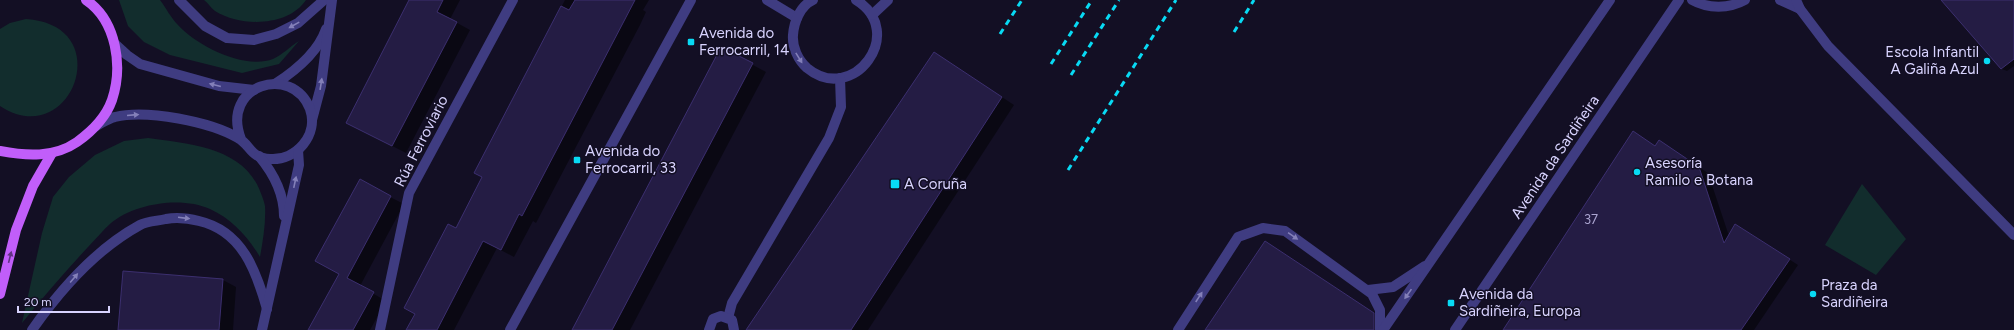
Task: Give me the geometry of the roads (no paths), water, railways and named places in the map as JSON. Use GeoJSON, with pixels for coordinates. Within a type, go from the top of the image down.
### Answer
{"type":"FeatureCollection","features":[{"type":"Feature","properties":{"kind":"main road"},"geometry":{"type":"LineString","coordinates":[[0,151],[25,156],[52,153],[76,143],[96,126],[112,101],[118,72],[115,44],[106,22],[89,1]]}},
{"type":"Feature","properties":{"kind":"main road"},"geometry":{"type":"LineString","coordinates":[[0,294],[16,230],[33,186],[52,153]]}},
{"type":"Feature","properties":{"kind":"street"},"geometry":{"type":"LineString","coordinates":[[179,0],[205,26],[227,38],[254,40],[276,34],[298,23],[324,0]]}},
{"type":"Feature","properties":{"kind":"street"},"geometry":{"type":"LineString","coordinates":[[312,122],[310,110],[305,100],[297,92],[286,86],[275,84],[264,85],[245,97],[239,106],[236,118],[237,129],[241,139],[251,152],[269,159],[280,159],[290,156],[298,150],[308,137],[322,86],[332,0]]}},
{"type":"Feature","properties":{"kind":"street","name":"Rúa Ferroviario"},"geometry":{"type":"LineString","coordinates":[[380,330],[409,193],[513,0]]}},
{"type":"Feature","properties":{"kind":"street"},"geometry":{"type":"LineString","coordinates":[[510,330],[691,0]]}},
{"type":"Feature","properties":{"kind":"street"},"geometry":{"type":"LineString","coordinates":[[767,0],[797,18]]}},
{"type":"Feature","properties":{"kind":"street"},"geometry":{"type":"LineString","coordinates":[[813,0],[800,12],[794,24],[793,38],[795,52],[802,63],[813,72],[826,77],[840,78],[853,74],[864,67],[873,55],[877,42],[877,28],[872,15],[863,4],[856,0]]}},
{"type":"Feature","properties":{"kind":"street"},"geometry":{"type":"LineString","coordinates":[[872,15],[888,0]]}},
{"type":"Feature","properties":{"kind":"street"},"geometry":{"type":"LineString","coordinates":[[1382,330],[1610,0]]}},
{"type":"Feature","properties":{"kind":"street","name":"Avenida da Sardiñeira"},"geometry":{"type":"LineString","coordinates":[[1455,330],[1679,0]]}},
{"type":"Feature","properties":{"kind":"street"},"geometry":{"type":"LineString","coordinates":[[1692,0],[1700,4],[1719,7],[1738,4],[1745,0]]}},
{"type":"Feature","properties":{"kind":"street"},"geometry":{"type":"LineString","coordinates":[[1780,0],[1798,4],[1828,46],[2014,235]]}},
{"type":"Feature","properties":{"kind":"street"},"geometry":{"type":"LineString","coordinates":[[275,84],[293,72],[318,45],[330,18]]}},
{"type":"Feature","properties":{"kind":"street"},"geometry":{"type":"LineString","coordinates":[[115,44],[140,64],[219,86],[254,90]]}},
{"type":"Feature","properties":{"kind":"street"},"geometry":{"type":"LineString","coordinates":[[728,318],[732,303],[829,138],[841,107],[840,78]]}},
{"type":"Feature","properties":{"kind":"street"},"geometry":{"type":"LineString","coordinates":[[96,126],[114,117],[136,114],[160,114],[209,127],[241,139]]}},
{"type":"Feature","properties":{"kind":"street"},"geometry":{"type":"LineString","coordinates":[[262,330],[299,165],[298,150]]}},
{"type":"Feature","properties":{"kind":"street"},"geometry":{"type":"LineString","coordinates":[[259,156],[269,168],[281,192],[284,205],[284,234]]}},
{"type":"Feature","properties":{"kind":"street"},"geometry":{"type":"LineString","coordinates":[[32,330],[78,274],[112,243],[141,224],[176,217],[191,219],[216,226],[226,232],[242,248],[253,266],[267,308]]}},
{"type":"Feature","properties":{"kind":"street"},"geometry":{"type":"LineString","coordinates":[[1178,330],[1238,237],[1263,228],[1286,230],[1368,290],[1372,294],[1380,310],[1382,330]]}},
{"type":"Feature","properties":{"kind":"street"},"geometry":{"type":"LineString","coordinates":[[1368,290],[1393,287],[1430,262]]}},
{"type":"Feature","properties":{"kind":"street"},"geometry":{"type":"LineString","coordinates":[[709,330],[713,319],[721,316],[728,318],[733,324],[734,330]]}},
{"type":"Feature","properties":{"kind":"railway"},"geometry":{"type":"LineString","coordinates":[[1000,34],[1022,0]]}},
{"type":"Feature","properties":{"kind":"railway"},"geometry":{"type":"LineString","coordinates":[[1051,64],[1092,0]]}},
{"type":"Feature","properties":{"kind":"railway"},"geometry":{"type":"LineString","coordinates":[[1071,75],[1119,0]]}},
{"type":"Feature","properties":{"kind":"railway"},"geometry":{"type":"LineString","coordinates":[[1068,170],[1176,0]]}},
{"type":"Feature","properties":{"kind":"railway"},"geometry":{"type":"LineString","coordinates":[[1234,32],[1254,0]]}},
{"type":"Feature","properties":{"kind":"place","name":"Avenida do Ferrocarril, 14"},"geometry":{"type":"Point","coordinates":[691,42]}},
{"type":"Feature","properties":{"kind":"place","name":"Escola Infantil A Galiña Azul"},"geometry":{"type":"Point","coordinates":[1987,61]}},
{"type":"Feature","properties":{"kind":"place","name":"Avenida do Ferrocarril, 33"},"geometry":{"type":"Point","coordinates":[577,160]}},
{"type":"Feature","properties":{"kind":"place","name":"Asesoría Ramilo e Botana"},"geometry":{"type":"Point","coordinates":[1637,172]}},
{"type":"Feature","properties":{"kind":"place","name":"A Coruña"},"geometry":{"type":"Point","coordinates":[895,184]}},
{"type":"Feature","properties":{"kind":"place","name":"Praza da Sardiñeira"},"geometry":{"type":"Point","coordinates":[1813,294]}},
{"type":"Feature","properties":{"kind":"place","name":"Avenida da Sardiñeira, Europa"},"geometry":{"type":"Point","coordinates":[1451,303]}}]}
